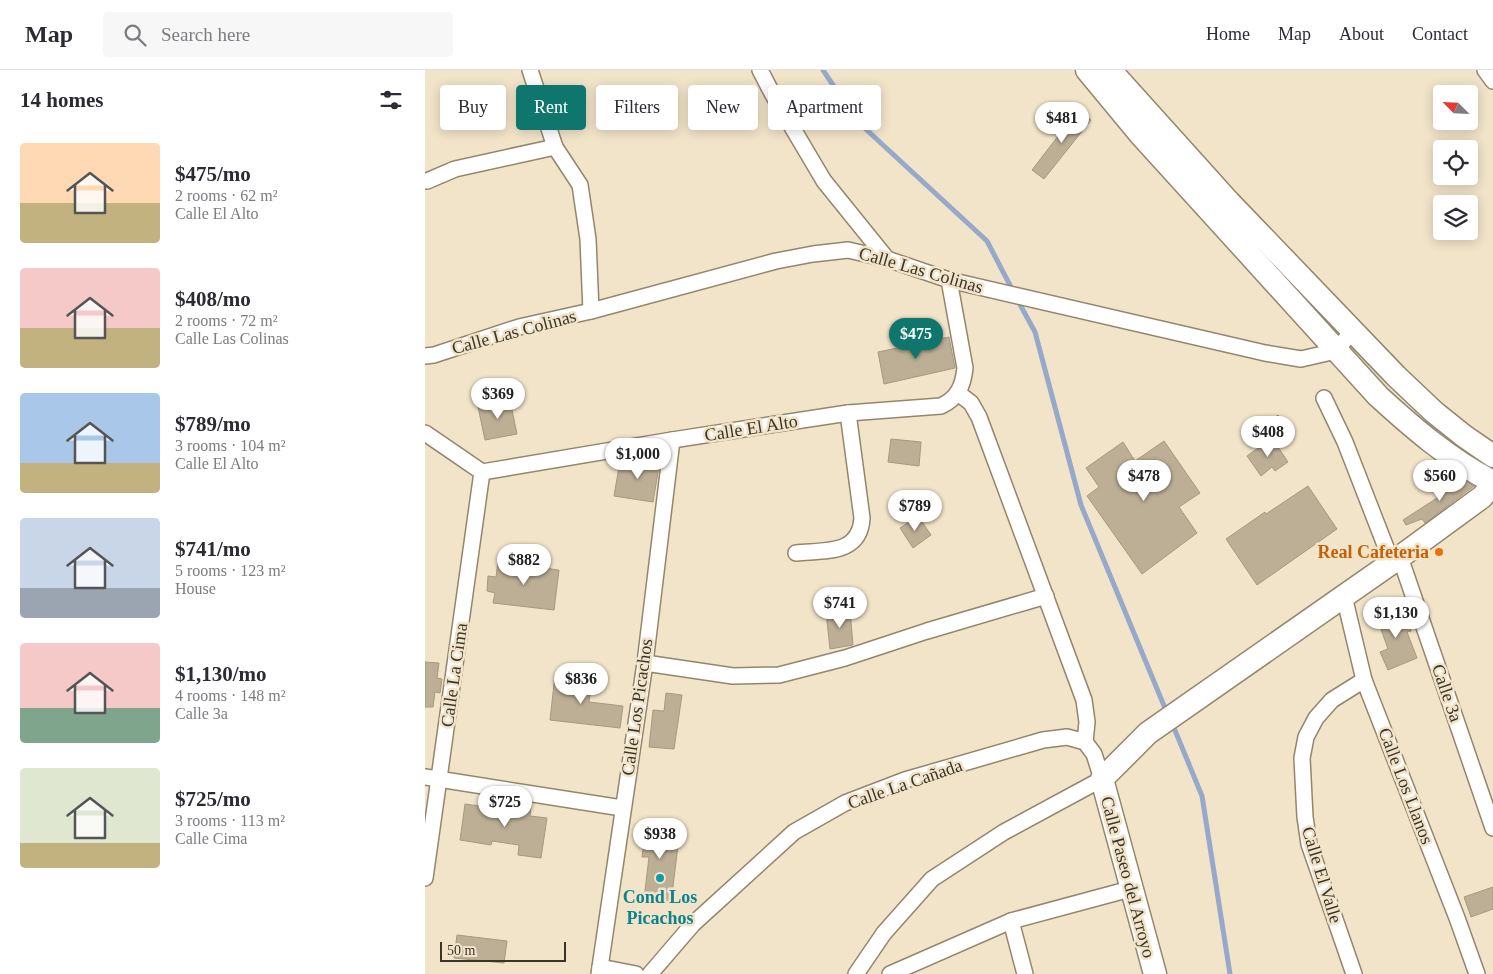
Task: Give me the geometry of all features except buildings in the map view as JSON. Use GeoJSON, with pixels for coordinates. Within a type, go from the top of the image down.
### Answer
{"type":"FeatureCollection","features":[{"type":"Feature","properties":{"kind":"main road"},"geometry":{"type":"LineString","coordinates":[[1087,70],[1140,134],[1378,396],[1408,423],[1450,456],[1493,483],[1482,497],[1396,560],[1148,733],[1101,779]]}},
{"type":"Feature","properties":{"kind":"main road"},"geometry":{"type":"LineString","coordinates":[[1110,70],[1229,202],[1396,376],[1434,412],[1493,456]]}},
{"type":"Feature","properties":{"kind":"main road","name":"Calle Paseo del Arroyo"},"geometry":{"type":"LineString","coordinates":[[1101,779],[1155,974]]}},
{"type":"Feature","properties":{"kind":"street"},"geometry":{"type":"LineString","coordinates":[[530,70],[555,147],[580,185],[588,239],[591,311]]}},
{"type":"Feature","properties":{"kind":"street"},"geometry":{"type":"LineString","coordinates":[[760,70],[823,181],[887,259]]}},
{"type":"Feature","properties":{"kind":"street"},"geometry":{"type":"LineString","coordinates":[[1485,70],[1493,80]]}},
{"type":"Feature","properties":{"kind":"street"},"geometry":{"type":"LineString","coordinates":[[427,181],[455,169],[555,147]]}},
{"type":"Feature","properties":{"kind":"street","name":"Calle Las Colinas"},"geometry":{"type":"LineString","coordinates":[[428,358],[519,327],[591,311],[776,261],[848,250],[887,259],[949,280],[1256,350],[1301,359],[1336,351]]}},
{"type":"Feature","properties":{"kind":"street"},"geometry":{"type":"LineString","coordinates":[[856,974],[884,933],[932,879],[1004,832],[1101,779],[1094,754],[1085,742],[1087,722],[1084,700],[1046,596],[979,417],[971,403],[958,394],[964,381],[965,368],[949,280]]}},
{"type":"Feature","properties":{"kind":"street"},"geometry":{"type":"LineString","coordinates":[[1336,351],[1353,330]]}},
{"type":"Feature","properties":{"kind":"street","name":"Calle El Alto"},"geometry":{"type":"LineString","coordinates":[[482,472],[848,413],[941,406],[951,402],[958,394]]}},
{"type":"Feature","properties":{"kind":"street","name":"Calle 3a"},"geometry":{"type":"LineString","coordinates":[[1324,398],[1396,560],[1493,828]]}},
{"type":"Feature","properties":{"kind":"street"},"geometry":{"type":"LineString","coordinates":[[796,553],[843,547],[851,544],[857,538],[861,528],[862,518],[848,413]]}},
{"type":"Feature","properties":{"kind":"street"},"geometry":{"type":"LineString","coordinates":[[425,432],[482,472]]}},
{"type":"Feature","properties":{"kind":"street","name":"Calle Los Picachos"},"geometry":{"type":"LineString","coordinates":[[599,971],[645,663],[673,440]]}},
{"type":"Feature","properties":{"kind":"street","name":"Calle La Cima"},"geometry":{"type":"LineString","coordinates":[[425,878],[432,778],[482,472]]}},
{"type":"Feature","properties":{"kind":"street"},"geometry":{"type":"LineString","coordinates":[[645,663],[733,676],[779,675],[845,658],[927,631],[1046,596]]}},
{"type":"Feature","properties":{"kind":"street","name":"Calle Los Llanos"},"geometry":{"type":"LineString","coordinates":[[1344,596],[1364,680],[1454,908],[1477,974]]}},
{"type":"Feature","properties":{"kind":"street","name":"Calle El Valle"},"geometry":{"type":"LineString","coordinates":[[1355,974],[1309,844],[1305,818],[1302,758],[1306,738],[1315,718],[1332,700],[1364,680]]}},
{"type":"Feature","properties":{"kind":"street","name":"Calle La Cañada"},"geometry":{"type":"LineString","coordinates":[[650,974],[693,924],[794,832],[845,803],[905,780],[1043,740],[1067,737],[1085,742]]}},
{"type":"Feature","properties":{"kind":"street"},"geometry":{"type":"LineString","coordinates":[[432,778],[622,808]]}},
{"type":"Feature","properties":{"kind":"street"},"geometry":{"type":"LineString","coordinates":[[890,974],[1011,921],[1130,889]]}},
{"type":"Feature","properties":{"kind":"street"},"geometry":{"type":"LineString","coordinates":[[1011,921],[1025,974]]}},
{"type":"Feature","properties":{"kind":"street"},"geometry":{"type":"LineString","coordinates":[[599,971],[636,974]]}},
{"type":"Feature","properties":{"kind":"waterway"},"geometry":{"type":"LineString","coordinates":[[823,70],[857,121],[987,241],[1013,291]]}},
{"type":"Feature","properties":{"kind":"waterway"},"geometry":{"type":"LineString","coordinates":[[1017,299],[1035,332],[1081,505],[1167,713]]}},
{"type":"Feature","properties":{"kind":"waterway"},"geometry":{"type":"LineString","coordinates":[[1172,723],[1202,796],[1230,974]]}},
{"type":"Feature","properties":{"kind":"place","name":"Real Cafeteria"},"geometry":{"type":"Point","coordinates":[1439,552]}},
{"type":"Feature","properties":{"kind":"place","name":"Cond Los Picachos"},"geometry":{"type":"Point","coordinates":[660,878]}}]}
